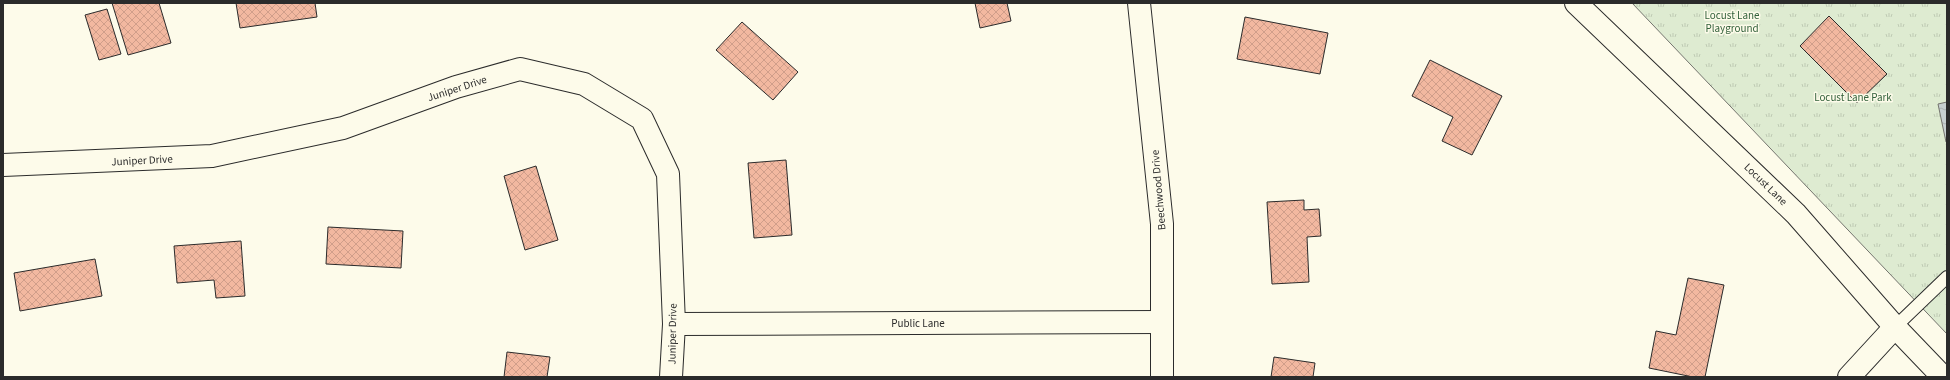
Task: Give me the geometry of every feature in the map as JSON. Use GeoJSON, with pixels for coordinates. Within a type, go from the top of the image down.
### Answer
{"type":"FeatureCollection","features":[{"type":"Feature","properties":{"kind":"street","name":"Beechwood Drive"},"geometry":{"type":"LineString","coordinates":[[1139,3],[1162,224],[1162,377]]}},
{"type":"Feature","properties":{"kind":"street","name":"Locust Lane"},"geometry":{"type":"LineString","coordinates":[[1576,3],[1796,214],[1895,327],[1943,377]]}},
{"type":"Feature","properties":{"kind":"street","name":"Juniper Drive"},"geometry":{"type":"LineString","coordinates":[[3,165],[212,156],[343,128],[456,87],[520,70],[584,84],[642,119],[668,174],[674,324],[671,377]]}},
{"type":"Feature","properties":{"kind":"street","name":"Public Lane"},"geometry":{"type":"LineString","coordinates":[[674,324],[1162,322]]}},
{"type":"Feature","properties":{"kind":"street"},"geometry":{"type":"LineString","coordinates":[[1849,377],[1895,327]]}},
{"type":"Feature","properties":{"kind":"lane"},"geometry":{"type":"LineString","coordinates":[[1895,327],[1947,277]]}},
{"type":"Feature","properties":{"kind":"green space","name":"Locust Lane Park"},"geometry":{"type":"Polygon","coordinates":[[[1632,3],[1947,3],[1947,334],[1632,3]]]}},
{"type":"Feature","properties":{"kind":"water"},"geometry":{"type":"Polygon","coordinates":[[[1947,102],[1947,141],[1946,142],[1938,104],[1947,102]]]}},
{"type":"Feature","properties":{"kind":"building"},"geometry":{"type":"Polygon","coordinates":[[[112,3],[159,3],[171,43],[128,55],[112,3]]]}},
{"type":"Feature","properties":{"kind":"building"},"geometry":{"type":"Polygon","coordinates":[[[236,3],[315,3],[317,17],[240,28],[236,3]]]}},
{"type":"Feature","properties":{"kind":"building"},"geometry":{"type":"Polygon","coordinates":[[[975,3],[1007,3],[1011,21],[980,28],[975,3]]]}},
{"type":"Feature","properties":{"kind":"building"},"geometry":{"type":"Polygon","coordinates":[[[107,9],[121,54],[99,60],[85,15],[107,9]]]}},
{"type":"Feature","properties":{"kind":"building"},"geometry":{"type":"Polygon","coordinates":[[[1829,16],[1887,74],[1857,103],[1800,46],[1829,16]]]}},
{"type":"Feature","properties":{"kind":"building"},"geometry":{"type":"Polygon","coordinates":[[[1245,17],[1328,33],[1320,74],[1237,59],[1245,17]]]}},
{"type":"Feature","properties":{"kind":"building"},"geometry":{"type":"Polygon","coordinates":[[[742,22],[798,72],[773,100],[716,50],[742,22]]]}},
{"type":"Feature","properties":{"kind":"building"},"geometry":{"type":"Polygon","coordinates":[[[1430,60],[1502,96],[1472,155],[1442,141],[1453,117],[1412,96],[1430,60]]]}},
{"type":"Feature","properties":{"kind":"building"},"geometry":{"type":"Polygon","coordinates":[[[786,160],[792,235],[754,238],[748,163],[786,160]]]}},
{"type":"Feature","properties":{"kind":"building"},"geometry":{"type":"Polygon","coordinates":[[[536,166],[558,240],[525,250],[504,176],[536,166]]]}},
{"type":"Feature","properties":{"kind":"building"},"geometry":{"type":"Polygon","coordinates":[[[1304,200],[1304,210],[1319,209],[1321,236],[1307,237],[1309,282],[1272,284],[1267,202],[1304,200]]]}},
{"type":"Feature","properties":{"kind":"building"},"geometry":{"type":"Polygon","coordinates":[[[328,227],[403,231],[401,268],[326,264],[328,227]]]}},
{"type":"Feature","properties":{"kind":"building"},"geometry":{"type":"Polygon","coordinates":[[[241,241],[245,296],[216,298],[214,280],[177,283],[174,246],[241,241]]]}},
{"type":"Feature","properties":{"kind":"building"},"geometry":{"type":"Polygon","coordinates":[[[95,259],[102,296],[20,311],[14,273],[95,259]]]}},
{"type":"Feature","properties":{"kind":"building"},"geometry":{"type":"Polygon","coordinates":[[[1688,278],[1724,285],[1705,377],[1693,377],[1649,368],[1656,331],[1676,335],[1688,278]]]}},
{"type":"Feature","properties":{"kind":"building"},"geometry":{"type":"Polygon","coordinates":[[[507,352],[550,357],[547,377],[504,377],[507,352]]]}},
{"type":"Feature","properties":{"kind":"building"},"geometry":{"type":"Polygon","coordinates":[[[1274,357],[1315,363],[1313,377],[1271,377],[1274,357]]]}},
{"type":"Feature","properties":{"kind":"park label","name":"Locust Lane Playground"},"geometry":{"type":"Point","coordinates":[1732,21]}}]}
